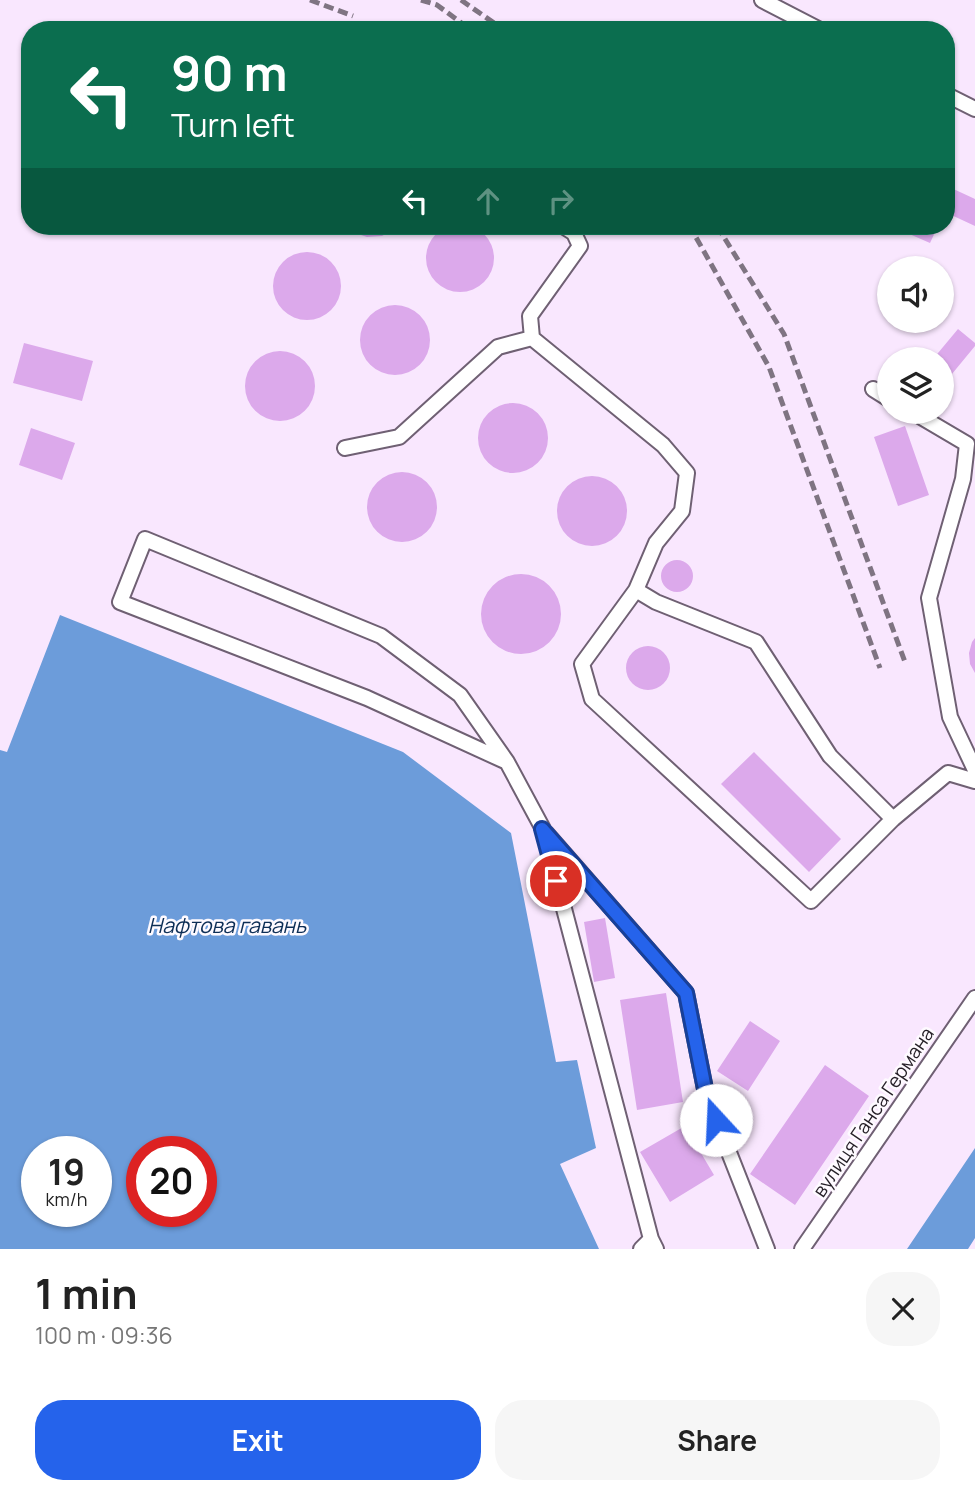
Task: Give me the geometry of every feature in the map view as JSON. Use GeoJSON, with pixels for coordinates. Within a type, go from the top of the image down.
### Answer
{"type":"FeatureCollection","features":[{"type":"Feature","properties":{"kind":"lane"},"geometry":{"type":"LineString","coordinates":[[762,0],[803,21]]}},
{"type":"Feature","properties":{"kind":"lane"},"geometry":{"type":"LineString","coordinates":[[955,99],[975,109]]}},
{"type":"Feature","properties":{"kind":"lane"},"geometry":{"type":"LineString","coordinates":[[575,235],[580,246],[530,316],[532,338],[663,445],[687,473],[682,511],[656,543],[636,590],[582,664],[592,699],[811,901],[893,819],[948,773],[975,781]]}},
{"type":"Feature","properties":{"kind":"lane"},"geometry":{"type":"LineString","coordinates":[[345,448],[399,437],[498,347],[532,338]]}},
{"type":"Feature","properties":{"kind":"lane"},"geometry":{"type":"LineString","coordinates":[[873,390],[877,392]]}},
{"type":"Feature","properties":{"kind":"lane"},"geometry":{"type":"LineString","coordinates":[[933,424],[967,444],[963,479],[929,598],[950,717],[975,770]]}},
{"type":"Feature","properties":{"kind":"lane"},"geometry":{"type":"LineString","coordinates":[[508,762],[367,698],[120,602],[145,539],[381,636],[460,695],[508,762],[542,829],[649,1246]]}},
{"type":"Feature","properties":{"kind":"lane"},"geometry":{"type":"LineString","coordinates":[[636,590],[656,602],[756,642],[830,756],[893,819]]}},
{"type":"Feature","properties":{"kind":"lane"},"geometry":{"type":"LineString","coordinates":[[542,829],[686,993],[706,1094],[767,1249]]}},
{"type":"Feature","properties":{"kind":"lane","name":"вулиця Ганса Германа"},"geometry":{"type":"LineString","coordinates":[[802,1249],[975,998]]}},
{"type":"Feature","properties":{"kind":"water","name":"Нафтова гавань"},"geometry":{"type":"Polygon","coordinates":[[[60,615],[403,752],[511,833],[556,1062],[577,1060],[596,1148],[560,1164],[599,1249],[0,1249],[0,750],[7,752],[60,615]]]}},
{"type":"Feature","properties":{"kind":"water"},"geometry":{"type":"Polygon","coordinates":[[[975,1148],[975,1238],[968,1249],[907,1249],[975,1148]]]}},
{"type":"Feature","properties":{"kind":"building"},"geometry":{"type":"Polygon","coordinates":[[[955,190],[975,199],[975,226],[955,217],[955,190]]]}},
{"type":"Feature","properties":{"kind":"building"},"geometry":{"type":"Polygon","coordinates":[[[435,235],[485,235],[494,251],[492,271],[484,282],[467,292],[447,290],[436,282],[426,265],[426,251],[435,235]]]}},
{"type":"Feature","properties":{"kind":"building"},"geometry":{"type":"Polygon","coordinates":[[[912,235],[934,235],[930,243],[912,235]]]}},
{"type":"Feature","properties":{"kind":"building"},"geometry":{"type":"Polygon","coordinates":[[[300,252],[314,252],[326,257],[336,267],[341,286],[336,305],[326,315],[314,320],[300,320],[288,315],[278,305],[273,293],[273,279],[278,267],[288,257],[300,252]]]}},
{"type":"Feature","properties":{"kind":"building"},"geometry":{"type":"Polygon","coordinates":[[[395,305],[414,311],[424,321],[430,340],[424,359],[414,369],[395,375],[376,369],[366,359],[360,340],[366,321],[376,311],[395,305]]]}},
{"type":"Feature","properties":{"kind":"building"},"geometry":{"type":"Polygon","coordinates":[[[958,329],[975,343],[954,372],[954,347],[943,347],[958,329]]]}},
{"type":"Feature","properties":{"kind":"building"},"geometry":{"type":"Polygon","coordinates":[[[24,343],[93,361],[82,401],[13,383],[24,343]]]}},
{"type":"Feature","properties":{"kind":"building"},"geometry":{"type":"Polygon","coordinates":[[[280,351],[299,357],[309,367],[315,386],[309,405],[299,415],[280,421],[261,415],[251,405],[245,386],[251,367],[261,357],[280,351]]]}},
{"type":"Feature","properties":{"kind":"building"},"geometry":{"type":"Polygon","coordinates":[[[513,403],[532,409],[542,419],[548,438],[542,457],[532,467],[513,473],[494,467],[484,457],[478,438],[484,419],[494,409],[513,403]]]}},
{"type":"Feature","properties":{"kind":"building"},"geometry":{"type":"Polygon","coordinates":[[[905,426],[929,495],[898,506],[874,437],[905,426]]]}},
{"type":"Feature","properties":{"kind":"building"},"geometry":{"type":"Polygon","coordinates":[[[31,428],[75,443],[62,480],[19,465],[31,428]]]}},
{"type":"Feature","properties":{"kind":"building"},"geometry":{"type":"Polygon","coordinates":[[[402,472],[421,478],[431,488],[437,507],[431,526],[421,536],[402,542],[383,536],[373,526],[367,507],[373,488],[383,478],[402,472]]]}},
{"type":"Feature","properties":{"kind":"building"},"geometry":{"type":"Polygon","coordinates":[[[592,476],[611,482],[621,492],[627,511],[621,530],[611,540],[592,546],[573,540],[563,530],[557,511],[563,492],[573,482],[592,476]]]}},
{"type":"Feature","properties":{"kind":"building"},"geometry":{"type":"Polygon","coordinates":[[[677,560],[689,564],[693,576],[689,588],[677,592],[665,588],[661,576],[665,564],[677,560]]]}},
{"type":"Feature","properties":{"kind":"building"},"geometry":{"type":"Polygon","coordinates":[[[513,574],[529,574],[550,585],[561,606],[561,622],[550,643],[529,654],[513,654],[499,648],[487,636],[481,622],[481,606],[487,592],[499,580],[513,574]]]}},
{"type":"Feature","properties":{"kind":"building"},"geometry":{"type":"Polygon","coordinates":[[[975,638],[975,673],[970,664],[969,653],[975,638]]]}},
{"type":"Feature","properties":{"kind":"building"},"geometry":{"type":"Polygon","coordinates":[[[648,646],[657,647],[664,652],[669,659],[669,677],[664,684],[657,689],[648,690],[639,689],[632,684],[627,677],[626,668],[627,659],[632,652],[639,647],[648,646]]]}},
{"type":"Feature","properties":{"kind":"building"},"geometry":{"type":"Polygon","coordinates":[[[754,752],[841,839],[809,872],[721,784],[754,752]]]}},
{"type":"Feature","properties":{"kind":"building"},"geometry":{"type":"Polygon","coordinates":[[[605,918],[615,978],[594,982],[584,922],[605,918]]]}},
{"type":"Feature","properties":{"kind":"building"},"geometry":{"type":"Polygon","coordinates":[[[666,993],[683,1102],[637,1110],[620,1000],[666,993]]]}},
{"type":"Feature","properties":{"kind":"building"},"geometry":{"type":"Polygon","coordinates":[[[750,1021],[780,1041],[748,1091],[717,1071],[750,1021]]]}},
{"type":"Feature","properties":{"kind":"building"},"geometry":{"type":"Polygon","coordinates":[[[825,1065],[869,1096],[795,1205],[750,1174],[825,1065]]]}},
{"type":"Feature","properties":{"kind":"building"},"geometry":{"type":"Polygon","coordinates":[[[685,1126],[714,1175],[670,1202],[640,1152],[685,1126]]]}},
{"type":"Feature","properties":{"kind":"railway"},"geometry":{"type":"LineString","coordinates":[[310,0],[353,16]]}},
{"type":"Feature","properties":{"kind":"railway"},"geometry":{"type":"LineString","coordinates":[[421,0],[437,5],[459,21]]}},
{"type":"Feature","properties":{"kind":"railway"},"geometry":{"type":"LineString","coordinates":[[461,0],[491,21]]}},
{"type":"Feature","properties":{"kind":"railway"},"geometry":{"type":"LineString","coordinates":[[695,235],[769,367],[880,668]]}},
{"type":"Feature","properties":{"kind":"railway"},"geometry":{"type":"LineString","coordinates":[[723,235],[784,334],[905,662]]}},
{"type":"Feature","properties":{"kind":"route"},"geometry":{"type":"LineString","coordinates":[[556,881],[542,829],[686,993],[706,1094],[716,1120]]}}]}
